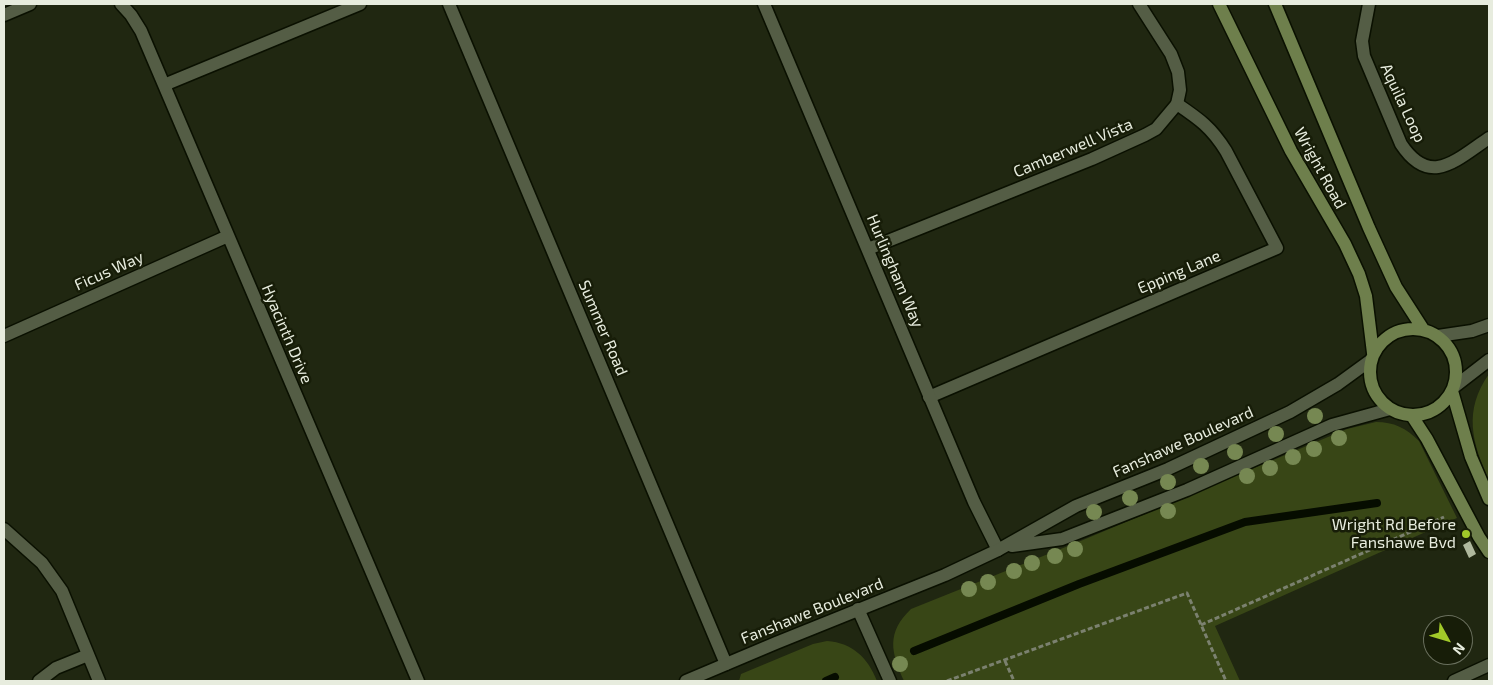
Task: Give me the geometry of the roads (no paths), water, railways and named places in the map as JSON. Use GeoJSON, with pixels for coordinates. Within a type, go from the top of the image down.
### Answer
{"type":"FeatureCollection","features":[{"type":"Feature","properties":{"kind":"main road","name":"Wright Road"},"geometry":{"type":"LineString","coordinates":[[1220,4],[1291,151],[1345,244],[1359,274],[1366,296],[1372,357]]}},
{"type":"Feature","properties":{"kind":"main road","name":"Wright Road"},"geometry":{"type":"LineString","coordinates":[[1275,4],[1369,228],[1396,287],[1423,329]]}},
{"type":"Feature","properties":{"kind":"main road"},"geometry":{"type":"LineString","coordinates":[[1403,329],[1423,329],[1438,336],[1451,350],[1456,378],[1453,389],[1440,406],[1426,413],[1412,416],[1400,414],[1379,400],[1372,388],[1369,374],[1372,357],[1379,345],[1394,332],[1403,329]]}},
{"type":"Feature","properties":{"kind":"main road"},"geometry":{"type":"LineString","coordinates":[[1453,389],[1471,457],[1489,499]]}},
{"type":"Feature","properties":{"kind":"main road"},"geometry":{"type":"LineString","coordinates":[[1412,416],[1427,439],[1479,537],[1489,552]]}},
{"type":"Feature","properties":{"kind":"street"},"geometry":{"type":"LineString","coordinates":[[4,15],[30,4]]}},
{"type":"Feature","properties":{"kind":"street","name":"Hyacinth Drive"},"geometry":{"type":"LineString","coordinates":[[121,4],[131,14],[137,24],[164,85],[418,681]]}},
{"type":"Feature","properties":{"kind":"street"},"geometry":{"type":"LineString","coordinates":[[164,85],[360,4]]}},
{"type":"Feature","properties":{"kind":"street","name":"Summer Road"},"geometry":{"type":"LineString","coordinates":[[450,4],[726,664]]}},
{"type":"Feature","properties":{"kind":"street","name":"Hurlingham Way"},"geometry":{"type":"LineString","coordinates":[[764,4],[974,502],[1001,549]]}},
{"type":"Feature","properties":{"kind":"street"},"geometry":{"type":"LineString","coordinates":[[1139,4],[1172,54],[1178,72],[1180,90],[1176,104]]}},
{"type":"Feature","properties":{"kind":"street","name":"Aquila Loop"},"geometry":{"type":"LineString","coordinates":[[1369,4],[1362,41],[1364,56],[1400,144],[1408,155],[1418,164],[1428,167],[1442,167],[1455,161],[1489,138]]}},
{"type":"Feature","properties":{"kind":"street","name":"Camberwell Vista"},"geometry":{"type":"LineString","coordinates":[[868,250],[1145,136],[1163,122],[1176,104]]}},
{"type":"Feature","properties":{"kind":"street","name":"Epping Lane"},"geometry":{"type":"LineString","coordinates":[[930,398],[1277,248],[1217,136],[1207,125],[1176,104]]}},
{"type":"Feature","properties":{"kind":"street","name":"Ficus Way"},"geometry":{"type":"LineString","coordinates":[[4,336],[228,236]]}},
{"type":"Feature","properties":{"kind":"street"},"geometry":{"type":"LineString","coordinates":[[1438,336],[1472,331],[1489,325]]}},
{"type":"Feature","properties":{"kind":"street","name":"Fanshawe Boulevard"},"geometry":{"type":"LineString","coordinates":[[686,681],[1001,549],[1076,506],[1168,469],[1290,412],[1338,384],[1372,357]]}},
{"type":"Feature","properties":{"kind":"street"},"geometry":{"type":"LineString","coordinates":[[1453,389],[1489,360]]}},
{"type":"Feature","properties":{"kind":"street","name":"Fanshawe Boulevard"},"geometry":{"type":"LineString","coordinates":[[1001,549],[1062,539],[1186,490],[1332,425],[1390,409]]}},
{"type":"Feature","properties":{"kind":"street"},"geometry":{"type":"LineString","coordinates":[[4,530],[25,547],[51,574],[62,591],[100,681]]}},
{"type":"Feature","properties":{"kind":"street"},"geometry":{"type":"LineString","coordinates":[[858,609],[890,681]]}},
{"type":"Feature","properties":{"kind":"street"},"geometry":{"type":"LineString","coordinates":[[39,681],[56,668],[88,655]]}},
{"type":"Feature","properties":{"kind":"street"},"geometry":{"type":"LineString","coordinates":[[1454,681],[1489,665]]}},
{"type":"Feature","properties":{"kind":"waterway"},"geometry":{"type":"LineString","coordinates":[[914,651],[1079,584],[1245,522],[1377,503]]}},
{"type":"Feature","properties":{"kind":"waterway"},"geometry":{"type":"LineString","coordinates":[[826,681],[835,677]]}},
{"type":"Feature","properties":{"kind":"place","name":"Wright Rd Before Fanshawe Bvd"},"geometry":{"type":"Point","coordinates":[1466,534]}}]}
